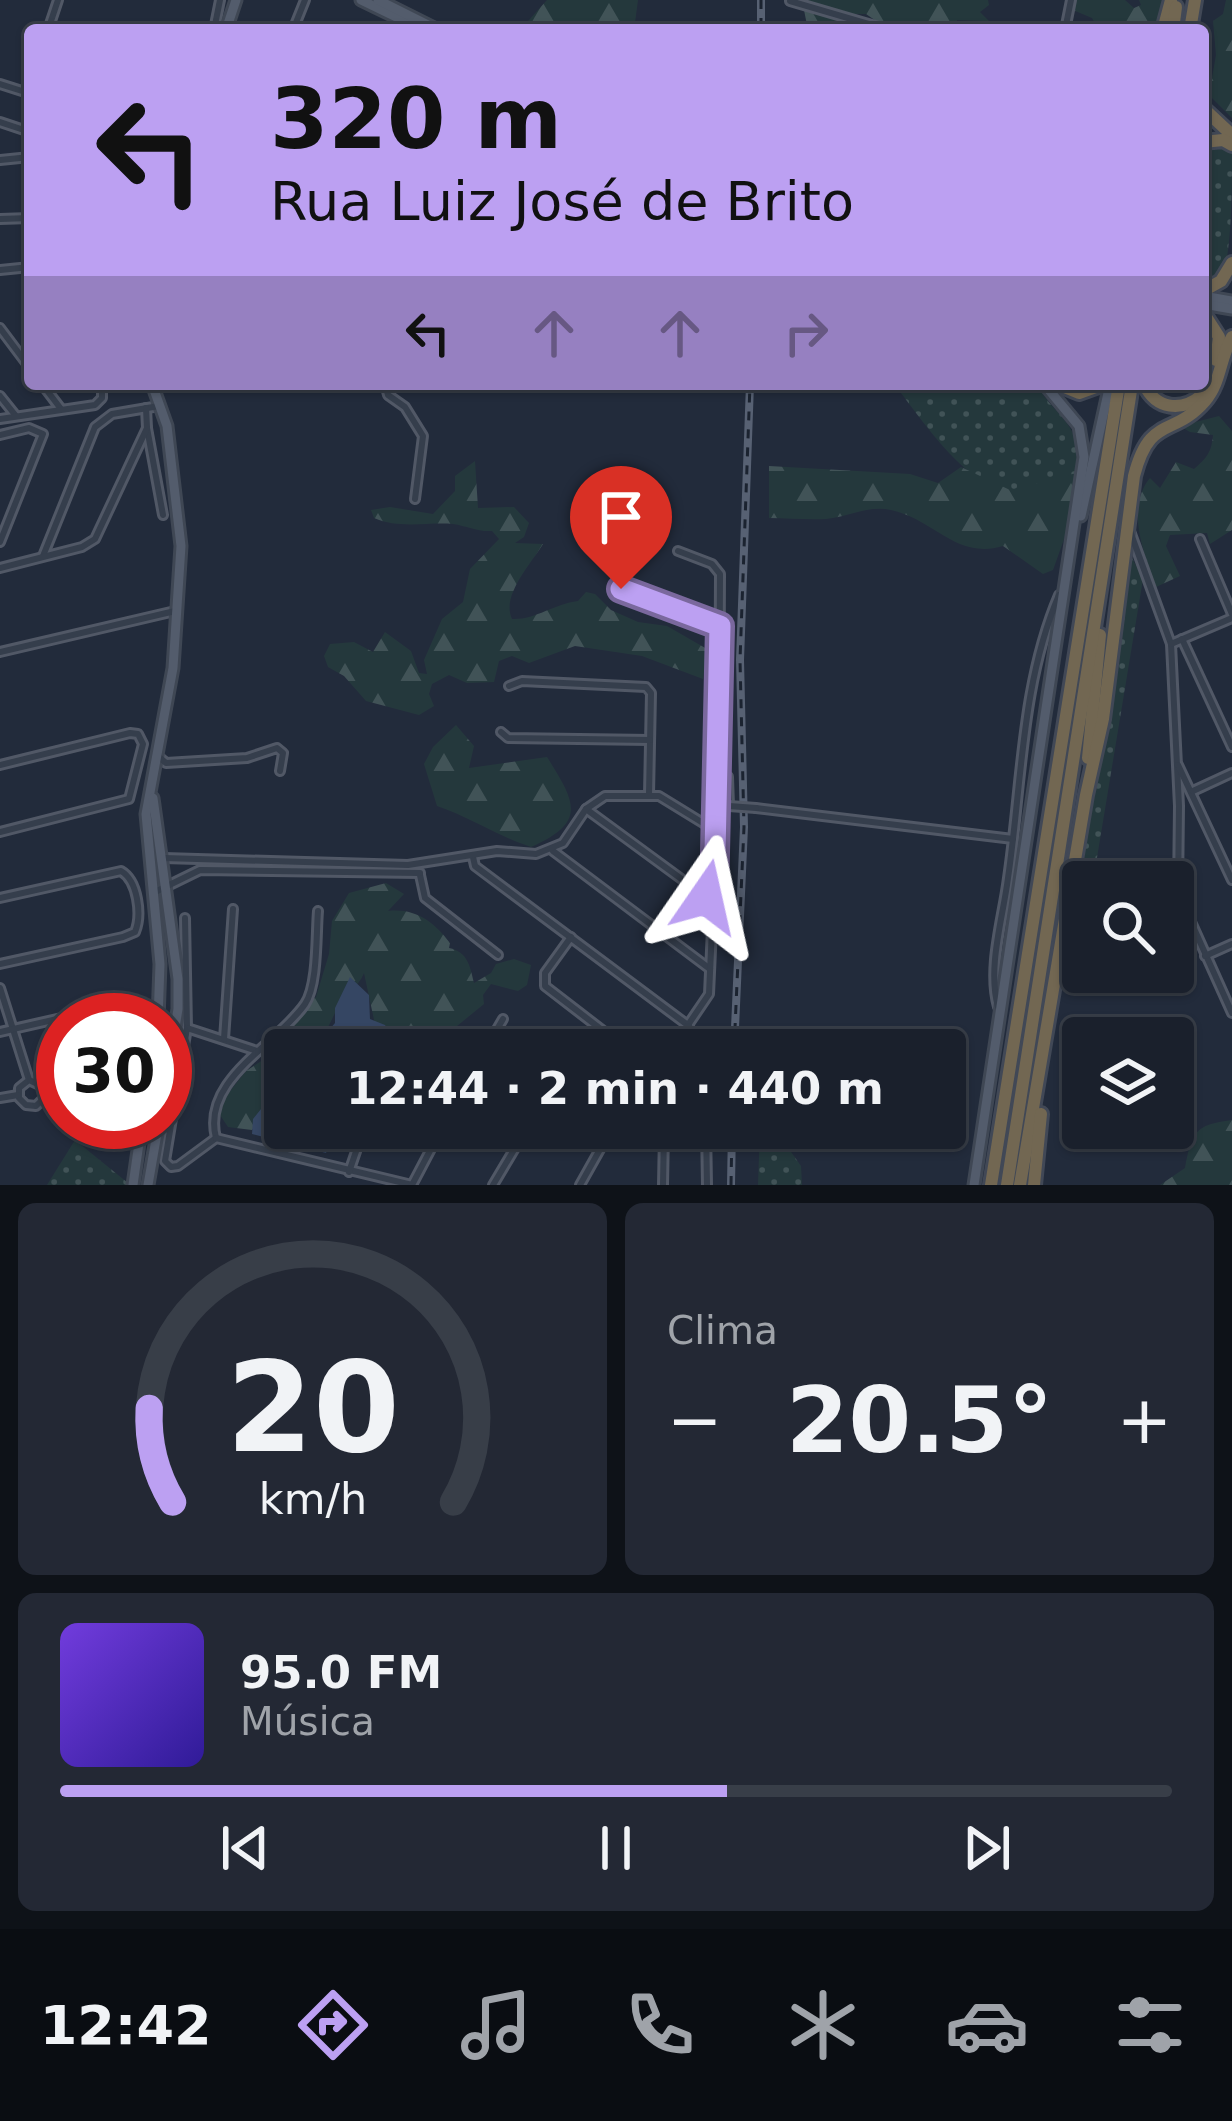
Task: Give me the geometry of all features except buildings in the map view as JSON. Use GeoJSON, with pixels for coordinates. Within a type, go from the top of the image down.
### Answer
{"type":"FeatureCollection","features":[{"type":"Feature","properties":{"kind":"highway"},"geometry":{"type":"LineString","coordinates":[[1209,114],[1232,135]]}},
{"type":"Feature","properties":{"kind":"highway"},"geometry":{"type":"LineString","coordinates":[[1209,294],[1232,263]]}},
{"type":"Feature","properties":{"kind":"highway"},"geometry":{"type":"LineString","coordinates":[[1209,313],[1219,348],[1209,383]]}},
{"type":"Feature","properties":{"kind":"highway"},"geometry":{"type":"LineString","coordinates":[[1020,1185],[1103,719],[1134,476],[1145,442],[1207,400],[1232,338]]}},
{"type":"Feature","properties":{"kind":"highway"},"geometry":{"type":"LineString","coordinates":[[991,1185],[1118,390]]}},
{"type":"Feature","properties":{"kind":"highway"},"geometry":{"type":"LineString","coordinates":[[1007,1185],[1131,390]]}},
{"type":"Feature","properties":{"kind":"highway"},"geometry":{"type":"LineString","coordinates":[[1147,390],[1166,406],[1190,404],[1206,390]]}},
{"type":"Feature","properties":{"kind":"highway"},"geometry":{"type":"LineString","coordinates":[[1086,795],[1109,524]]}},
{"type":"Feature","properties":{"kind":"highway"},"geometry":{"type":"LineString","coordinates":[[1034,1185],[1048,1024]]}},
{"type":"Feature","properties":{"kind":"main road"},"geometry":{"type":"LineString","coordinates":[[361,0],[411,24]]}},
{"type":"Feature","properties":{"kind":"main road"},"geometry":{"type":"LineString","coordinates":[[378,0],[426,24]]}},
{"type":"Feature","properties":{"kind":"main road"},"geometry":{"type":"LineString","coordinates":[[155,390],[164,412],[179,505],[173,668],[146,814],[159,993]]}},
{"type":"Feature","properties":{"kind":"main road"},"geometry":{"type":"LineString","coordinates":[[1049,390],[1082,434],[1084,457],[1072,544]]}},
{"type":"Feature","properties":{"kind":"main road"},"geometry":{"type":"LineString","coordinates":[[974,1185],[1063,587],[1106,390]]}},
{"type":"Feature","properties":{"kind":"main road"},"geometry":{"type":"LineString","coordinates":[[152,793],[169,887],[177,993]]}},
{"type":"Feature","properties":{"kind":"main road"},"geometry":{"type":"LineString","coordinates":[[147,840],[159,839]]}},
{"type":"Feature","properties":{"kind":"main road"},"geometry":{"type":"LineString","coordinates":[[138,1149],[133,1181],[149,1181],[154,1149]]}},
{"type":"Feature","properties":{"kind":"main road"},"geometry":{"type":"LineString","coordinates":[[136,1162],[151,1165]]}},
{"type":"Feature","properties":{"kind":"street"},"geometry":{"type":"LineString","coordinates":[[790,1],[869,24]]}},
{"type":"Feature","properties":{"kind":"street"},"geometry":{"type":"LineString","coordinates":[[0,328],[24,360]]}},
{"type":"Feature","properties":{"kind":"street"},"geometry":{"type":"LineString","coordinates":[[47,390],[61,409]]}},
{"type":"Feature","properties":{"kind":"street"},"geometry":{"type":"LineString","coordinates":[[0,419],[95,405],[102,390]]}},
{"type":"Feature","properties":{"kind":"street"},"geometry":{"type":"LineString","coordinates":[[387,390],[405,407],[423,436],[415,499]]}},
{"type":"Feature","properties":{"kind":"street"},"geometry":{"type":"LineString","coordinates":[[0,396],[16,416]]}},
{"type":"Feature","properties":{"kind":"street"},"geometry":{"type":"LineString","coordinates":[[43,556],[95,427],[112,414],[131,411],[147,418],[164,412]]}},
{"type":"Feature","properties":{"kind":"street"},"geometry":{"type":"LineString","coordinates":[[0,568],[82,547],[98,534],[147,418],[164,412]]}},
{"type":"Feature","properties":{"kind":"street"},"geometry":{"type":"LineString","coordinates":[[147,418],[163,514]]}},
{"type":"Feature","properties":{"kind":"street"},"geometry":{"type":"LineString","coordinates":[[0,435],[33,428],[42,431],[43,440],[0,542]]}},
{"type":"Feature","properties":{"kind":"street"},"geometry":{"type":"LineString","coordinates":[[133,453],[153,456]]}},
{"type":"Feature","properties":{"kind":"street"},"geometry":{"type":"LineString","coordinates":[[1127,522],[1171,644],[1178,892],[1232,1013]]}},
{"type":"Feature","properties":{"kind":"street"},"geometry":{"type":"LineString","coordinates":[[1171,644],[1232,616],[1200,539]]}},
{"type":"Feature","properties":{"kind":"street"},"geometry":{"type":"LineString","coordinates":[[678,551],[712,564],[720,574],[719,776],[708,1000],[687,1029]]}},
{"type":"Feature","properties":{"kind":"street"},"geometry":{"type":"LineString","coordinates":[[999,1011],[996,967],[1032,680],[1044,632],[1063,587]]}},
{"type":"Feature","properties":{"kind":"street"},"geometry":{"type":"LineString","coordinates":[[621,589],[720,626]]}},
{"type":"Feature","properties":{"kind":"street"},"geometry":{"type":"LineString","coordinates":[[0,652],[178,610]]}},
{"type":"Feature","properties":{"kind":"street"},"geometry":{"type":"LineString","coordinates":[[1182,639],[1232,747]]}},
{"type":"Feature","properties":{"kind":"street"},"geometry":{"type":"LineString","coordinates":[[508,686],[522,681],[646,687],[651,693],[650,795]]}},
{"type":"Feature","properties":{"kind":"street"},"geometry":{"type":"LineString","coordinates":[[501,732],[508,738],[650,740]]}},
{"type":"Feature","properties":{"kind":"street"},"geometry":{"type":"LineString","coordinates":[[0,765],[138,734],[143,746],[129,799],[0,832]]}},
{"type":"Feature","properties":{"kind":"street"},"geometry":{"type":"LineString","coordinates":[[155,754],[165,763],[178,763],[247,758],[277,748],[284,754],[280,771]]}},
{"type":"Feature","properties":{"kind":"street"},"geometry":{"type":"LineString","coordinates":[[1176,762],[1232,880]]}},
{"type":"Feature","properties":{"kind":"street"},"geometry":{"type":"LineString","coordinates":[[1193,791],[1232,773]]}},
{"type":"Feature","properties":{"kind":"street"},"geometry":{"type":"LineString","coordinates":[[719,776],[728,776],[729,806],[1013,839]]}},
{"type":"Feature","properties":{"kind":"street"},"geometry":{"type":"LineString","coordinates":[[153,892],[200,870],[420,869],[506,850],[553,851],[573,832],[586,809],[605,796],[664,798],[716,831]]}},
{"type":"Feature","properties":{"kind":"street"},"geometry":{"type":"LineString","coordinates":[[1179,806],[1198,809]]}},
{"type":"Feature","properties":{"kind":"street"},"geometry":{"type":"LineString","coordinates":[[586,809],[706,897],[714,898]]}},
{"type":"Feature","properties":{"kind":"street"},"geometry":{"type":"LineString","coordinates":[[553,851],[710,969]]}},
{"type":"Feature","properties":{"kind":"street"},"geometry":{"type":"LineString","coordinates":[[472,857],[475,866],[689,1026]]}},
{"type":"Feature","properties":{"kind":"street"},"geometry":{"type":"LineString","coordinates":[[164,858],[420,869]]}},
{"type":"Feature","properties":{"kind":"street"},"geometry":{"type":"LineString","coordinates":[[420,869],[425,898],[498,955]]}},
{"type":"Feature","properties":{"kind":"street"},"geometry":{"type":"LineString","coordinates":[[0,898],[121,871],[133,884],[138,923],[134,932],[122,938],[0,964]]}},
{"type":"Feature","properties":{"kind":"street"},"geometry":{"type":"LineString","coordinates":[[224,1039],[233,909]]}},
{"type":"Feature","properties":{"kind":"street"},"geometry":{"type":"LineString","coordinates":[[216,1138],[214,1108],[257,1051],[308,999],[318,911]]}},
{"type":"Feature","properties":{"kind":"street"},"geometry":{"type":"LineString","coordinates":[[185,918],[186,993]]}},
{"type":"Feature","properties":{"kind":"street"},"geometry":{"type":"LineString","coordinates":[[571,937],[544,974],[544,982],[602,1029]]}},
{"type":"Feature","properties":{"kind":"street"},"geometry":{"type":"LineString","coordinates":[[1205,956],[1232,944]]}},
{"type":"Feature","properties":{"kind":"street"},"geometry":{"type":"LineString","coordinates":[[0,988],[29,1080]]}},
{"type":"Feature","properties":{"kind":"street"},"geometry":{"type":"LineString","coordinates":[[497,1029],[503,1019]]}},
{"type":"Feature","properties":{"kind":"street"},"geometry":{"type":"LineString","coordinates":[[0,1032],[36,1024]]}},
{"type":"Feature","properties":{"kind":"street"},"geometry":{"type":"LineString","coordinates":[[192,1029],[257,1051]]}},
{"type":"Feature","properties":{"kind":"street"},"geometry":{"type":"LineString","coordinates":[[36,1081],[21,1085],[19,1095],[23,1103],[36,1104]]}},
{"type":"Feature","properties":{"kind":"street"},"geometry":{"type":"LineString","coordinates":[[0,1098],[19,1095]]}},
{"type":"Feature","properties":{"kind":"street"},"geometry":{"type":"LineString","coordinates":[[165,1149],[169,1166],[178,1166],[216,1138]]}},
{"type":"Feature","properties":{"kind":"street"},"geometry":{"type":"LineString","coordinates":[[216,1138],[412,1185],[431,1149]]}},
{"type":"Feature","properties":{"kind":"street"},"geometry":{"type":"LineString","coordinates":[[349,1172],[357,1149]]}},
{"type":"Feature","properties":{"kind":"street"},"geometry":{"type":"LineString","coordinates":[[493,1185],[514,1149]]}},
{"type":"Feature","properties":{"kind":"street"},"geometry":{"type":"LineString","coordinates":[[580,1185],[601,1149]]}},
{"type":"Feature","properties":{"kind":"street"},"geometry":{"type":"LineString","coordinates":[[663,1185],[664,1149]]}},
{"type":"Feature","properties":{"kind":"street"},"geometry":{"type":"LineString","coordinates":[[706,1149],[707,1185]]}},
{"type":"Feature","properties":{"kind":"green space"},"geometry":{"type":"Polygon","coordinates":[[[547,0],[638,0],[635,24],[525,24],[547,0]]]}},
{"type":"Feature","properties":{"kind":"green space"},"geometry":{"type":"Polygon","coordinates":[[[802,0],[988,0],[989,5],[980,12],[989,21],[880,24],[866,14],[856,14],[846,24],[807,24],[802,0]]]}},
{"type":"Feature","properties":{"kind":"green space"},"geometry":{"type":"Polygon","coordinates":[[[1075,0],[1125,0],[1134,8],[1141,5],[1139,0],[1167,0],[1161,24],[1096,24],[1073,10],[1075,0]]]}},
{"type":"Feature","properties":{"kind":"green space"},"geometry":{"type":"Polygon","coordinates":[[[1226,0],[1232,0],[1232,118],[1209,95],[1216,55],[1213,21],[1223,14],[1226,0]]]}},
{"type":"Feature","properties":{"kind":"green space"},"geometry":{"type":"Polygon","coordinates":[[[1220,144],[1232,152],[1225,268],[1209,281],[1209,145],[1220,144]]]}},
{"type":"Feature","properties":{"kind":"green space"},"geometry":{"type":"Polygon","coordinates":[[[899,390],[1040,390],[1072,432],[1077,473],[1020,489],[995,487],[962,466],[899,390]]]}},
{"type":"Feature","properties":{"kind":"green space"},"geometry":{"type":"Polygon","coordinates":[[[1120,390],[1128,390],[1003,1185],[994,1185],[1120,390]]]}},
{"type":"Feature","properties":{"kind":"green space"},"geometry":{"type":"Polygon","coordinates":[[[1219,416],[1232,431],[1232,530],[1210,544],[1207,533],[1170,535],[1166,546],[1180,576],[1156,587],[1139,531],[1143,490],[1150,478],[1160,488],[1176,462],[1194,469],[1199,465],[1210,450],[1213,435],[1180,426],[1219,416]]]}},
{"type":"Feature","properties":{"kind":"green space"},"geometry":{"type":"Polygon","coordinates":[[[475,461],[478,508],[514,507],[529,523],[524,537],[515,543],[543,544],[514,591],[512,619],[578,601],[586,592],[595,594],[611,610],[638,622],[667,626],[707,649],[703,679],[642,656],[575,646],[529,663],[512,656],[499,661],[494,682],[467,683],[449,675],[432,684],[429,694],[434,706],[419,715],[366,701],[344,676],[328,667],[324,656],[330,644],[354,642],[373,652],[385,632],[411,651],[419,673],[427,674],[424,660],[442,619],[463,602],[470,569],[499,539],[492,531],[453,524],[383,521],[374,518],[371,510],[390,507],[433,514],[455,491],[455,476],[475,461]]]}},
{"type":"Feature","properties":{"kind":"green space"},"geometry":{"type":"Polygon","coordinates":[[[769,466],[910,474],[938,483],[961,467],[1010,490],[1077,473],[1068,528],[1053,570],[1043,574],[1003,546],[972,548],[891,510],[826,519],[769,518],[769,466]]]}},
{"type":"Feature","properties":{"kind":"green space"},"geometry":{"type":"Polygon","coordinates":[[[1131,556],[1143,579],[1096,861],[1082,861],[1131,556]]]}},
{"type":"Feature","properties":{"kind":"green space"},"geometry":{"type":"Polygon","coordinates":[[[456,725],[474,746],[469,768],[547,757],[569,799],[571,810],[561,829],[531,847],[437,806],[424,764],[433,747],[456,725]]]}},
{"type":"Feature","properties":{"kind":"green space"},"geometry":{"type":"Polygon","coordinates":[[[386,883],[404,894],[388,911],[416,914],[431,923],[450,943],[449,948],[464,956],[474,983],[496,964],[514,959],[531,965],[527,985],[518,991],[491,984],[483,995],[484,1004],[453,1029],[376,1029],[364,973],[327,1029],[284,1029],[316,997],[329,954],[332,921],[349,893],[386,883]]]}},
{"type":"Feature","properties":{"kind":"green space"},"geometry":{"type":"Polygon","coordinates":[[[264,1059],[264,1112],[252,1130],[228,1127],[220,1115],[226,1096],[246,1071],[264,1059]]]}},
{"type":"Feature","properties":{"kind":"green space"},"geometry":{"type":"Polygon","coordinates":[[[1232,1120],[1232,1185],[1160,1185],[1185,1168],[1197,1132],[1232,1120]]]}},
{"type":"Feature","properties":{"kind":"green space"},"geometry":{"type":"Polygon","coordinates":[[[69,1149],[86,1149],[128,1183],[128,1185],[47,1185],[69,1149]]]}},
{"type":"Feature","properties":{"kind":"green space"},"geometry":{"type":"Polygon","coordinates":[[[759,1149],[789,1149],[801,1166],[802,1185],[758,1185],[759,1149]]]}},
{"type":"Feature","properties":{"kind":"water"},"geometry":{"type":"Polygon","coordinates":[[[350,977],[369,995],[370,1019],[387,1029],[330,1029],[350,977]]]}},
{"type":"Feature","properties":{"kind":"water"},"geometry":{"type":"Polygon","coordinates":[[[264,1105],[264,1137],[252,1134],[253,1119],[264,1105]]]}},
{"type":"Feature","properties":{"kind":"railway"},"geometry":{"type":"LineString","coordinates":[[761,0],[761,24]]}},
{"type":"Feature","properties":{"kind":"railway"},"geometry":{"type":"LineString","coordinates":[[735,1029],[744,827],[740,660],[750,390]]}},
{"type":"Feature","properties":{"kind":"railway"},"geometry":{"type":"LineString","coordinates":[[731,1185],[732,1149]]}},
{"type":"Feature","properties":{"kind":"route"},"geometry":{"type":"LineString","coordinates":[[621,589],[720,626],[714,898],[706,897]]}}]}
